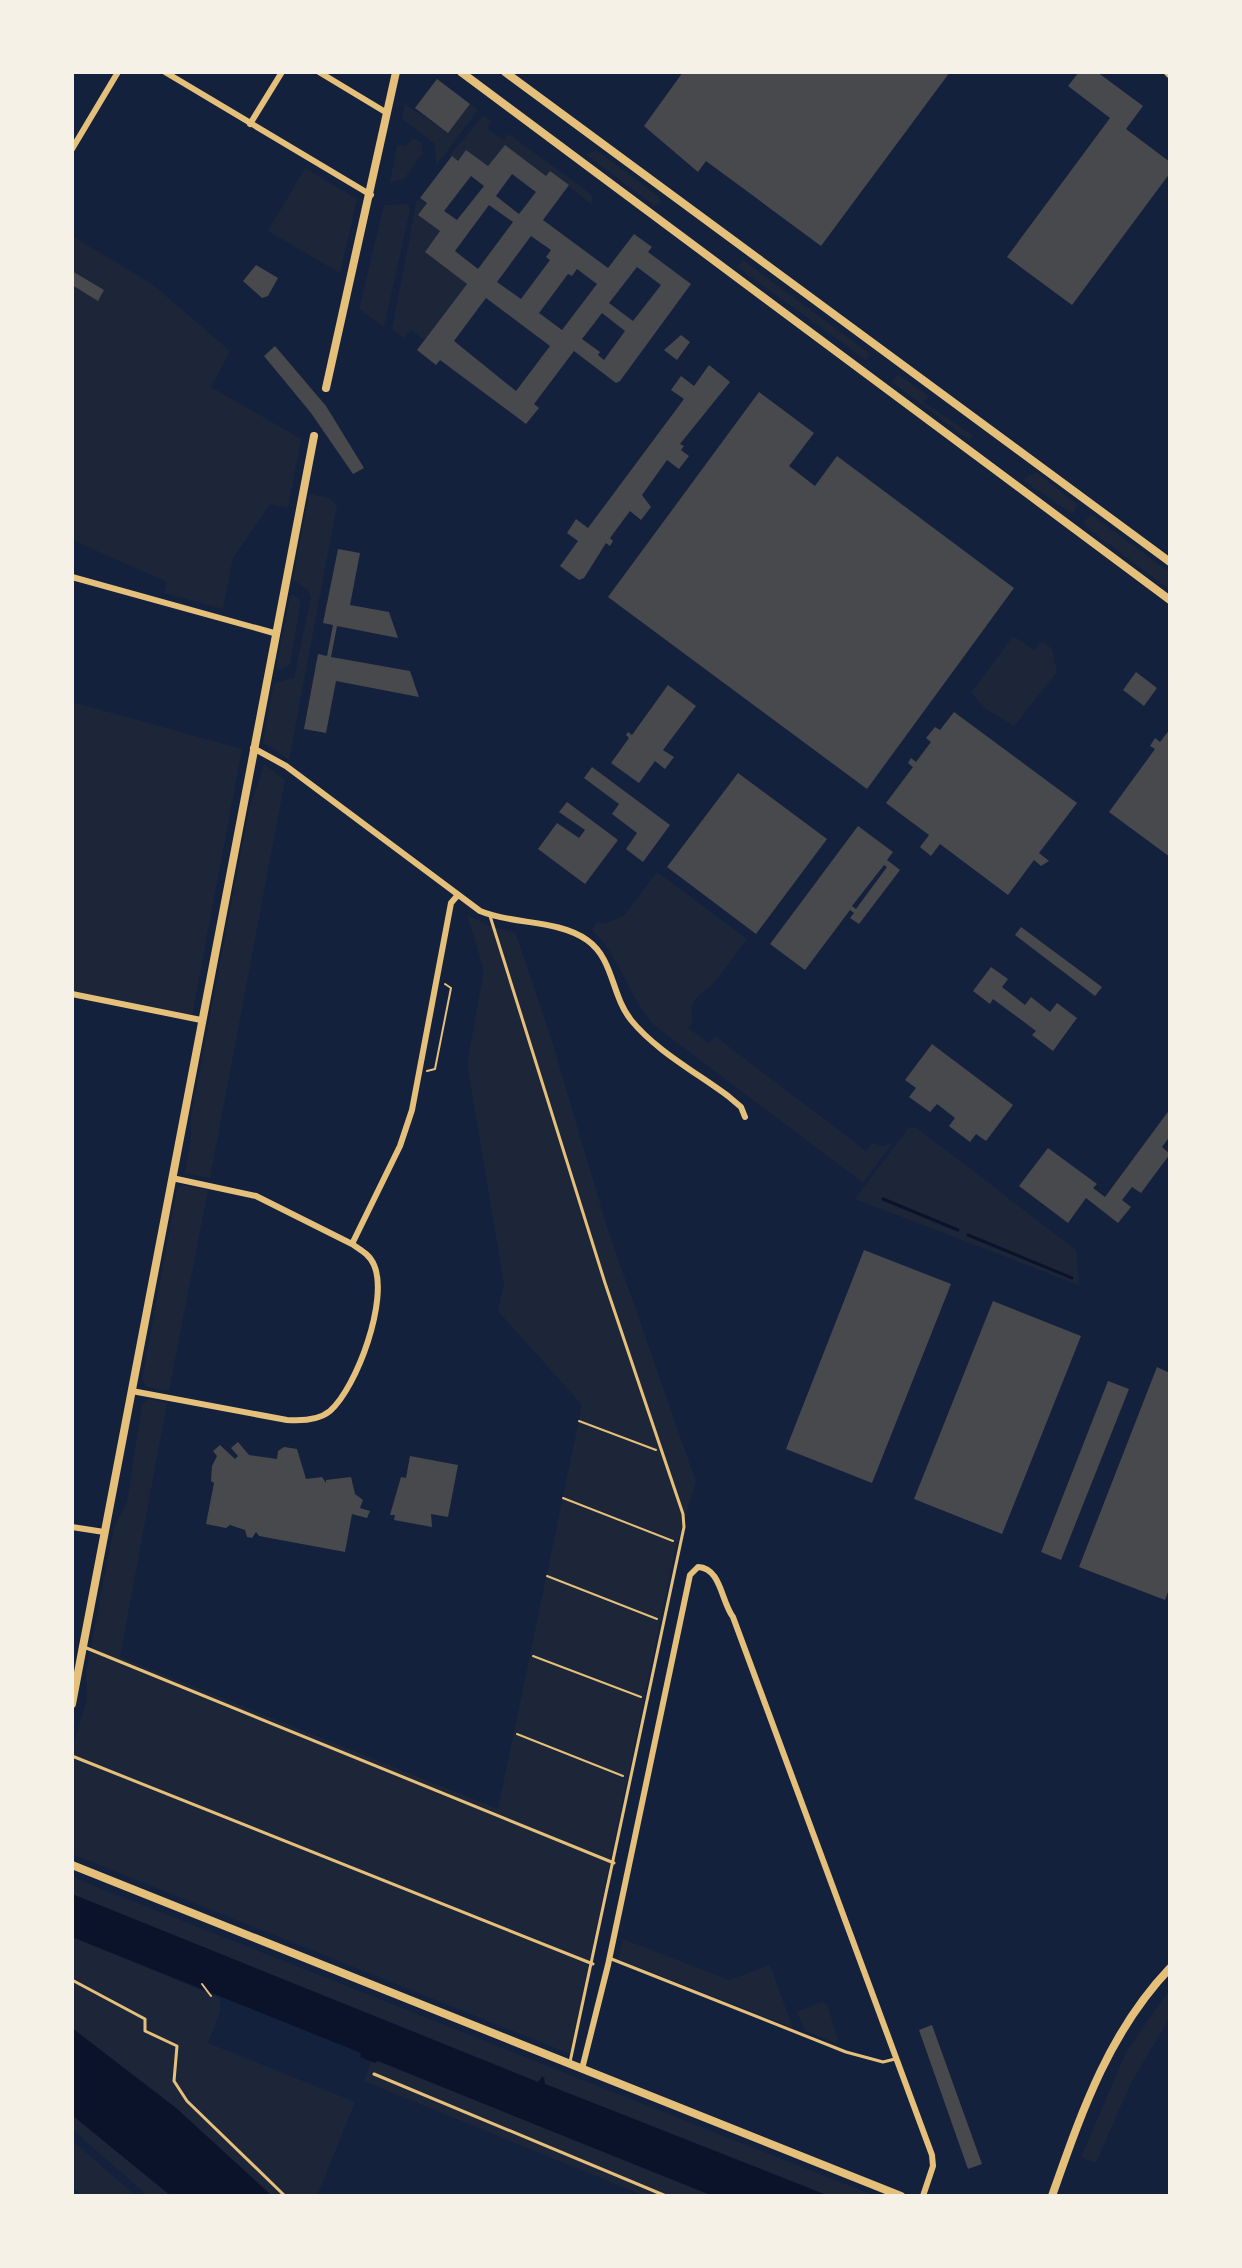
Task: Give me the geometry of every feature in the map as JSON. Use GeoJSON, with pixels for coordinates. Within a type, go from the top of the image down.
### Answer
{"type":"FeatureCollection","features":[{"type":"Feature","properties":{"kind":"main road"},"geometry":{"type":"LineString","coordinates":[[326,388],[396,72]]}},
{"type":"Feature","properties":{"kind":"main road"},"geometry":{"type":"LineString","coordinates":[[461,72],[1170,600]]}},
{"type":"Feature","properties":{"kind":"main road"},"geometry":{"type":"LineString","coordinates":[[505,72],[1170,562]]}},
{"type":"Feature","properties":{"kind":"main road"},"geometry":{"type":"LineString","coordinates":[[72,1704],[314,436]]}},
{"type":"Feature","properties":{"kind":"main road"},"geometry":{"type":"LineString","coordinates":[[72,1865],[581,2071],[901,2196]]}},
{"type":"Feature","properties":{"kind":"main road"},"geometry":{"type":"LineString","coordinates":[[1052,2196],[1080,2115],[1106,2058],[1133,2014],[1170,1968]]}},
{"type":"Feature","properties":{"kind":"street"},"geometry":{"type":"LineString","coordinates":[[72,149],[118,72]]}},
{"type":"Feature","properties":{"kind":"street"},"geometry":{"type":"LineString","coordinates":[[165,72],[371,195]]}},
{"type":"Feature","properties":{"kind":"street"},"geometry":{"type":"LineString","coordinates":[[177,80],[182,72]]}},
{"type":"Feature","properties":{"kind":"street"},"geometry":{"type":"LineString","coordinates":[[250,124],[282,72]]}},
{"type":"Feature","properties":{"kind":"street"},"geometry":{"type":"LineString","coordinates":[[319,72],[387,113]]}},
{"type":"Feature","properties":{"kind":"street"},"geometry":{"type":"LineString","coordinates":[[72,577],[274,633]]}},
{"type":"Feature","properties":{"kind":"street"},"geometry":{"type":"LineString","coordinates":[[253,748],[286,766],[457,896],[489,915],[569,932],[594,945],[606,962],[634,1023],[741,1107],[745,1117]]}},
{"type":"Feature","properties":{"kind":"street"},"geometry":{"type":"LineString","coordinates":[[352,1244],[400,1146],[421,1073],[451,903],[457,896]]}},
{"type":"Feature","properties":{"kind":"street"},"geometry":{"type":"LineString","coordinates":[[72,994],[201,1020]]}},
{"type":"Feature","properties":{"kind":"street"},"geometry":{"type":"LineString","coordinates":[[132,1391],[287,1420],[324,1414],[348,1384],[377,1308],[379,1287],[375,1267],[365,1252],[256,1196],[172,1178]]}},
{"type":"Feature","properties":{"kind":"street"},"geometry":{"type":"LineString","coordinates":[[72,1527],[104,1532]]}},
{"type":"Feature","properties":{"kind":"street"},"geometry":{"type":"LineString","coordinates":[[581,2071],[609,1958],[690,1575],[698,1567],[713,1572],[733,1617],[777,1742],[839,1898],[838,1906],[857,1958],[881,2011],[895,2059],[932,2155],[933,2166],[923,2196]]}},
{"type":"Feature","properties":{"kind":"lane"},"geometry":{"type":"LineString","coordinates":[[489,915],[605,1283],[683,1514],[664,1622],[569,2065]]}},
{"type":"Feature","properties":{"kind":"lane"},"geometry":{"type":"LineString","coordinates":[[83,1647],[614,1863]]}},
{"type":"Feature","properties":{"kind":"lane"},"geometry":{"type":"LineString","coordinates":[[72,1756],[593,1964]]}},
{"type":"Feature","properties":{"kind":"lane"},"geometry":{"type":"LineString","coordinates":[[609,1958],[832,2047],[867,2059],[883,2062],[895,2059]]}},
{"type":"Feature","properties":{"kind":"lane"},"geometry":{"type":"LineString","coordinates":[[72,1980],[145,2019],[145,2031],[177,2046],[174,2081],[187,2101],[285,2196]]}},
{"type":"Feature","properties":{"kind":"lane"},"geometry":{"type":"LineString","coordinates":[[374,2074],[666,2196]]}},
{"type":"Feature","properties":{"kind":"path"},"geometry":{"type":"LineString","coordinates":[[421,1073],[435,1069],[451,988],[438,978]]}},
{"type":"Feature","properties":{"kind":"path"},"geometry":{"type":"LineString","coordinates":[[579,1421],[663,1453]]}},
{"type":"Feature","properties":{"kind":"path"},"geometry":{"type":"LineString","coordinates":[[563,1498],[680,1544]]}},
{"type":"Feature","properties":{"kind":"path"},"geometry":{"type":"LineString","coordinates":[[547,1576],[664,1622]]}},
{"type":"Feature","properties":{"kind":"path"},"geometry":{"type":"LineString","coordinates":[[533,1656],[647,1700]]}},
{"type":"Feature","properties":{"kind":"path"},"geometry":{"type":"LineString","coordinates":[[517,1734],[631,1780]]}},
{"type":"Feature","properties":{"kind":"path"},"geometry":{"type":"LineString","coordinates":[[202,1984],[211,1996]]}},
{"type":"Feature","properties":{"kind":"shaded area"},"geometry":{"type":"Polygon","coordinates":[[[405,104],[448,132],[470,104],[478,110],[436,166],[435,144],[402,119],[405,104]]]}},
{"type":"Feature","properties":{"kind":"shaded area"},"geometry":{"type":"Polygon","coordinates":[[[483,116],[492,121],[487,128],[504,140],[509,134],[592,195],[592,205],[550,171],[546,176],[505,145],[488,166],[466,150],[458,161],[450,155],[483,116]]]}},
{"type":"Feature","properties":{"kind":"shaded area"},"geometry":{"type":"Polygon","coordinates":[[[413,139],[422,142],[423,153],[404,179],[390,182],[397,145],[405,146],[413,139]]]}},
{"type":"Feature","properties":{"kind":"shaded area"},"geometry":{"type":"Polygon","coordinates":[[[596,150],[658,196],[661,203],[655,206],[587,155],[596,150]]]}},
{"type":"Feature","properties":{"kind":"shaded area"},"geometry":{"type":"Polygon","coordinates":[[[305,168],[357,199],[340,273],[268,231],[305,168]]]}},
{"type":"Feature","properties":{"kind":"shaded area"},"geometry":{"type":"Polygon","coordinates":[[[417,199],[426,204],[419,215],[440,231],[425,252],[467,284],[424,340],[411,330],[404,338],[392,329],[417,199]]]}},
{"type":"Feature","properties":{"kind":"shaded area"},"geometry":{"type":"Polygon","coordinates":[[[408,204],[410,210],[384,327],[359,309],[384,205],[408,204]]]}},
{"type":"Feature","properties":{"kind":"shaded area"},"geometry":{"type":"Polygon","coordinates":[[[72,236],[152,284],[230,351],[211,387],[301,439],[288,508],[270,504],[233,558],[223,609],[164,593],[167,582],[72,540],[72,236]]]}},
{"type":"Feature","properties":{"kind":"shaded area"},"geometry":{"type":"Polygon","coordinates":[[[743,260],[870,354],[866,360],[737,267],[743,260]]]}},
{"type":"Feature","properties":{"kind":"shaded area"},"geometry":{"type":"Polygon","coordinates":[[[898,374],[929,397],[923,402],[974,436],[969,440],[892,382],[898,374]]]}},
{"type":"Feature","properties":{"kind":"shaded area"},"geometry":{"type":"Polygon","coordinates":[[[1036,472],[1077,504],[1073,514],[1022,480],[1036,472]]]}},
{"type":"Feature","properties":{"kind":"shaded area"},"geometry":{"type":"Polygon","coordinates":[[[309,494],[329,498],[337,505],[289,760],[263,742],[274,683],[294,678],[311,597],[307,589],[293,580],[309,494]]]}},
{"type":"Feature","properties":{"kind":"shaded area"},"geometry":{"type":"Polygon","coordinates":[[[1092,515],[1170,573],[1170,590],[1085,526],[1084,521],[1092,515]]]}},
{"type":"Feature","properties":{"kind":"shaded area"},"geometry":{"type":"Polygon","coordinates":[[[294,595],[301,601],[290,664],[280,670],[276,668],[290,596],[294,595]]]}},
{"type":"Feature","properties":{"kind":"shaded area"},"geometry":{"type":"Polygon","coordinates":[[[1013,636],[1034,650],[1042,641],[1052,649],[1057,672],[1014,726],[986,709],[971,693],[1013,636]]]}},
{"type":"Feature","properties":{"kind":"shaded area"},"geometry":{"type":"Polygon","coordinates":[[[72,702],[242,749],[192,1016],[72,991],[72,702]]]}},
{"type":"Feature","properties":{"kind":"shaded area"},"geometry":{"type":"Polygon","coordinates":[[[264,764],[285,780],[210,1178],[185,1173],[191,1140],[191,1116],[249,810],[264,764]]]}},
{"type":"Feature","properties":{"kind":"shaded area"},"geometry":{"type":"Polygon","coordinates":[[[657,872],[747,939],[715,982],[695,999],[691,1009],[693,1021],[688,1028],[709,1043],[715,1036],[866,1151],[872,1143],[882,1146],[893,1143],[863,1183],[654,1025],[637,1002],[610,952],[592,930],[597,922],[603,924],[624,916],[657,872]]]}},
{"type":"Feature","properties":{"kind":"shaded area"},"geometry":{"type":"Polygon","coordinates":[[[467,915],[492,927],[515,932],[551,1038],[607,1227],[696,1482],[676,1546],[570,2054],[72,1854],[72,1750],[87,1699],[86,1672],[114,1527],[127,1502],[142,1405],[147,1399],[167,1403],[120,1657],[498,1809],[582,1405],[498,1311],[504,1283],[467,1064],[484,970],[467,915]]]}},
{"type":"Feature","properties":{"kind":"shaded area"},"geometry":{"type":"Polygon","coordinates":[[[909,1127],[917,1128],[1076,1250],[1079,1285],[855,1199],[909,1127]]]}},
{"type":"Feature","properties":{"kind":"shaded area"},"geometry":{"type":"Polygon","coordinates":[[[182,1185],[208,1190],[169,1391],[147,1387],[142,1380],[177,1189],[182,1185]]]}},
{"type":"Feature","properties":{"kind":"shaded area"},"geometry":{"type":"Polygon","coordinates":[[[72,1877],[875,2196],[829,2196],[545,2084],[545,2077],[538,2082],[72,1894],[72,1877]]]}},
{"type":"Feature","properties":{"kind":"shaded area"},"geometry":{"type":"Polygon","coordinates":[[[72,1894],[538,2082],[543,2076],[545,2084],[829,2196],[713,2196],[378,2061],[375,2063],[360,2057],[361,2053],[72,1937],[72,1894]]]}},
{"type":"Feature","properties":{"kind":"shaded area"},"geometry":{"type":"Polygon","coordinates":[[[72,1937],[220,1998],[220,2012],[208,2043],[355,2102],[317,2196],[272,2196],[176,2108],[72,2028],[72,1937]]]}},
{"type":"Feature","properties":{"kind":"shaded area"},"geometry":{"type":"Polygon","coordinates":[[[623,1939],[729,1980],[770,1965],[793,2028],[618,1959],[623,1939]]]}},
{"type":"Feature","properties":{"kind":"shaded area"},"geometry":{"type":"Polygon","coordinates":[[[1170,1989],[1170,2017],[1131,2083],[1096,2163],[1081,2157],[1126,2052],[1170,1989]]]}},
{"type":"Feature","properties":{"kind":"shaded area"},"geometry":{"type":"Polygon","coordinates":[[[821,2002],[827,2004],[838,2039],[836,2043],[805,2031],[797,2012],[821,2002]]]}},
{"type":"Feature","properties":{"kind":"shaded area"},"geometry":{"type":"Polygon","coordinates":[[[72,2028],[176,2108],[272,2196],[171,2196],[72,2115],[72,2028]]]}},
{"type":"Feature","properties":{"kind":"shaded area"},"geometry":{"type":"Polygon","coordinates":[[[378,2061],[713,2196],[645,2196],[364,2081],[371,2062],[378,2061]]]}},
{"type":"Feature","properties":{"kind":"shaded area"},"geometry":{"type":"Polygon","coordinates":[[[72,2115],[171,2196],[148,2196],[72,2129],[72,2115]]]}},
{"type":"Feature","properties":{"kind":"shaded area"},"geometry":{"type":"Polygon","coordinates":[[[72,2140],[136,2196],[83,2196],[72,2187],[72,2140]]]}},
{"type":"Feature","properties":{"kind":"building"},"geometry":{"type":"Polygon","coordinates":[[[683,72],[950,72],[821,246],[706,161],[698,172],[644,126],[683,72]]]}},
{"type":"Feature","properties":{"kind":"building"},"geometry":{"type":"Polygon","coordinates":[[[1079,72],[1097,72],[1143,106],[1126,129],[1170,162],[1170,173],[1072,305],[1007,257],[1110,118],[1068,86],[1079,72]]]}},
{"type":"Feature","properties":{"kind":"building"},"geometry":{"type":"Polygon","coordinates":[[[437,79],[470,104],[448,133],[415,108],[437,79]]]}},
{"type":"Feature","properties":{"kind":"building"},"geometry":{"type":"Polygon","coordinates":[[[505,145],[546,176],[550,171],[569,185],[543,220],[608,268],[634,234],[652,247],[648,252],[691,284],[620,381],[616,383],[574,351],[534,404],[539,408],[526,424],[440,360],[436,365],[417,350],[467,284],[425,252],[440,231],[418,215],[427,203],[420,198],[452,156],[458,161],[466,150],[488,166],[505,145]],[[512,174],[496,196],[519,214],[536,192],[512,174]],[[471,176],[444,211],[457,220],[484,186],[471,176]],[[489,205],[455,251],[478,269],[513,222],[489,205]],[[531,236],[497,282],[521,299],[550,260],[546,257],[551,250],[531,236]],[[637,267],[609,303],[633,321],[661,285],[637,267]],[[577,269],[572,276],[568,274],[539,313],[562,330],[597,284],[577,269]],[[486,298],[454,341],[516,391],[550,346],[486,298]],[[602,313],[582,339],[600,352],[598,355],[604,360],[625,331],[602,313]]]}},
{"type":"Feature","properties":{"kind":"building"},"geometry":{"type":"Polygon","coordinates":[[[256,265],[278,278],[268,296],[262,298],[243,281],[256,265]]]}},
{"type":"Feature","properties":{"kind":"building"},"geometry":{"type":"Polygon","coordinates":[[[72,271],[104,290],[98,301],[72,285],[72,271]]]}},
{"type":"Feature","properties":{"kind":"building"},"geometry":{"type":"Polygon","coordinates":[[[681,335],[690,342],[677,360],[664,350],[681,335]]]}},
{"type":"Feature","properties":{"kind":"building"},"geometry":{"type":"Polygon","coordinates":[[[275,346],[326,406],[364,468],[353,474],[311,413],[264,356],[275,346]]]}},
{"type":"Feature","properties":{"kind":"building"},"geometry":{"type":"Polygon","coordinates":[[[709,365],[730,382],[680,444],[684,446],[681,450],[689,456],[679,469],[667,460],[642,495],[651,507],[641,520],[630,511],[610,538],[613,541],[610,546],[606,543],[584,578],[579,580],[560,566],[578,541],[567,533],[576,519],[588,528],[684,399],[671,390],[681,376],[694,386],[709,365]]]}},
{"type":"Feature","properties":{"kind":"building"},"geometry":{"type":"Polygon","coordinates":[[[759,392],[814,433],[789,466],[815,486],[837,456],[1014,588],[867,789],[608,597],[759,392]]]}},
{"type":"Feature","properties":{"kind":"building"},"geometry":{"type":"Polygon","coordinates":[[[338,549],[360,553],[350,605],[389,612],[398,638],[337,626],[331,657],[410,671],[419,697],[336,681],[326,733],[304,729],[318,654],[327,656],[333,625],[323,623],[338,549]]]}},
{"type":"Feature","properties":{"kind":"building"},"geometry":{"type":"Polygon","coordinates":[[[1136,672],[1157,688],[1144,706],[1123,690],[1136,672]]]}},
{"type":"Feature","properties":{"kind":"building"},"geometry":{"type":"Polygon","coordinates":[[[668,685],[696,706],[663,750],[674,757],[665,769],[655,761],[639,783],[611,763],[629,738],[626,735],[628,732],[632,735],[668,685]]]}},
{"type":"Feature","properties":{"kind":"building"},"geometry":{"type":"Polygon","coordinates":[[[954,712],[1077,803],[1039,853],[1049,861],[1041,866],[1034,860],[1008,895],[940,844],[931,856],[920,847],[929,835],[886,803],[913,767],[908,763],[911,758],[916,762],[931,742],[926,738],[935,727],[940,730],[954,712]]]}},
{"type":"Feature","properties":{"kind":"building"},"geometry":{"type":"Polygon","coordinates":[[[1170,729],[1170,857],[1109,812],[1155,749],[1150,746],[1155,738],[1160,742],[1170,729]]]}},
{"type":"Feature","properties":{"kind":"building"},"geometry":{"type":"Polygon","coordinates":[[[592,767],[670,825],[643,862],[626,849],[637,833],[612,814],[619,804],[584,778],[592,767]]]}},
{"type":"Feature","properties":{"kind":"building"},"geometry":{"type":"Polygon","coordinates":[[[738,773],[827,839],[756,934],[667,867],[738,773]]]}},
{"type":"Feature","properties":{"kind":"building"},"geometry":{"type":"Polygon","coordinates":[[[567,802],[618,840],[585,884],[538,849],[557,823],[579,838],[585,830],[559,812],[567,802]]]}},
{"type":"Feature","properties":{"kind":"building"},"geometry":{"type":"Polygon","coordinates":[[[858,826],[893,852],[887,860],[900,870],[859,924],[850,918],[854,913],[850,910],[805,970],[770,944],[858,826]],[[884,865],[852,906],[856,909],[887,867],[884,865]]]}},
{"type":"Feature","properties":{"kind":"building"},"geometry":{"type":"Polygon","coordinates":[[[1021,927],[1102,987],[1095,996],[1015,935],[1021,927]]]}},
{"type":"Feature","properties":{"kind":"building"},"geometry":{"type":"Polygon","coordinates":[[[991,967],[1008,979],[1002,987],[1025,1005],[1031,997],[1050,1012],[1057,1003],[1077,1018],[1053,1051],[1032,1035],[1036,1031],[993,999],[990,1004],[973,991],[991,967]]]}},
{"type":"Feature","properties":{"kind":"building"},"geometry":{"type":"Polygon","coordinates":[[[932,1044],[1013,1105],[986,1141],[976,1134],[970,1142],[949,1126],[955,1118],[937,1104],[930,1112],[909,1097],[916,1088],[905,1080],[932,1044]]]}},
{"type":"Feature","properties":{"kind":"building"},"geometry":{"type":"Polygon","coordinates":[[[1170,1109],[1170,1136],[1162,1147],[1170,1154],[1141,1193],[1132,1187],[1122,1200],[1131,1207],[1118,1223],[1086,1198],[1068,1223],[1019,1186],[1048,1148],[1097,1184],[1093,1188],[1105,1197],[1170,1109]]]}},
{"type":"Feature","properties":{"kind":"building"},"geometry":{"type":"Polygon","coordinates":[[[864,1250],[951,1284],[872,1483],[786,1449],[864,1250]]]}},
{"type":"Feature","properties":{"kind":"building"},"geometry":{"type":"Polygon","coordinates":[[[993,1301],[1081,1336],[1002,1534],[914,1499],[993,1301]]]}},
{"type":"Feature","properties":{"kind":"building"},"geometry":{"type":"Polygon","coordinates":[[[1157,1367],[1170,1373],[1170,1587],[1165,1600],[1079,1567],[1157,1367]]]}},
{"type":"Feature","properties":{"kind":"building"},"geometry":{"type":"Polygon","coordinates":[[[1108,1381],[1129,1389],[1061,1560],[1041,1552],[1108,1381]]]}},
{"type":"Feature","properties":{"kind":"building"},"geometry":{"type":"Polygon","coordinates":[[[238,1442],[249,1455],[277,1459],[278,1451],[284,1447],[297,1449],[306,1479],[322,1477],[326,1483],[326,1480],[351,1477],[355,1494],[363,1500],[360,1508],[370,1511],[367,1518],[352,1514],[345,1552],[259,1536],[256,1532],[252,1538],[247,1537],[245,1530],[230,1525],[226,1528],[206,1524],[214,1483],[211,1481],[212,1466],[217,1456],[213,1451],[220,1445],[235,1459],[238,1456],[231,1448],[238,1442]]]}},
{"type":"Feature","properties":{"kind":"building"},"geometry":{"type":"Polygon","coordinates":[[[410,1456],[458,1465],[448,1517],[431,1514],[432,1527],[394,1520],[395,1515],[390,1515],[401,1477],[406,1478],[410,1456]]]}},
{"type":"Feature","properties":{"kind":"building"},"geometry":{"type":"Polygon","coordinates":[[[932,2025],[982,2164],[968,2169],[919,2030],[932,2025]]]}},
{"type":"Feature","properties":{"kind":"waterway"},"geometry":{"type":"LineString","coordinates":[[883,1199],[958,1230]]}},
{"type":"Feature","properties":{"kind":"waterway"},"geometry":{"type":"LineString","coordinates":[[968,1235],[1072,1278]]}}]}
